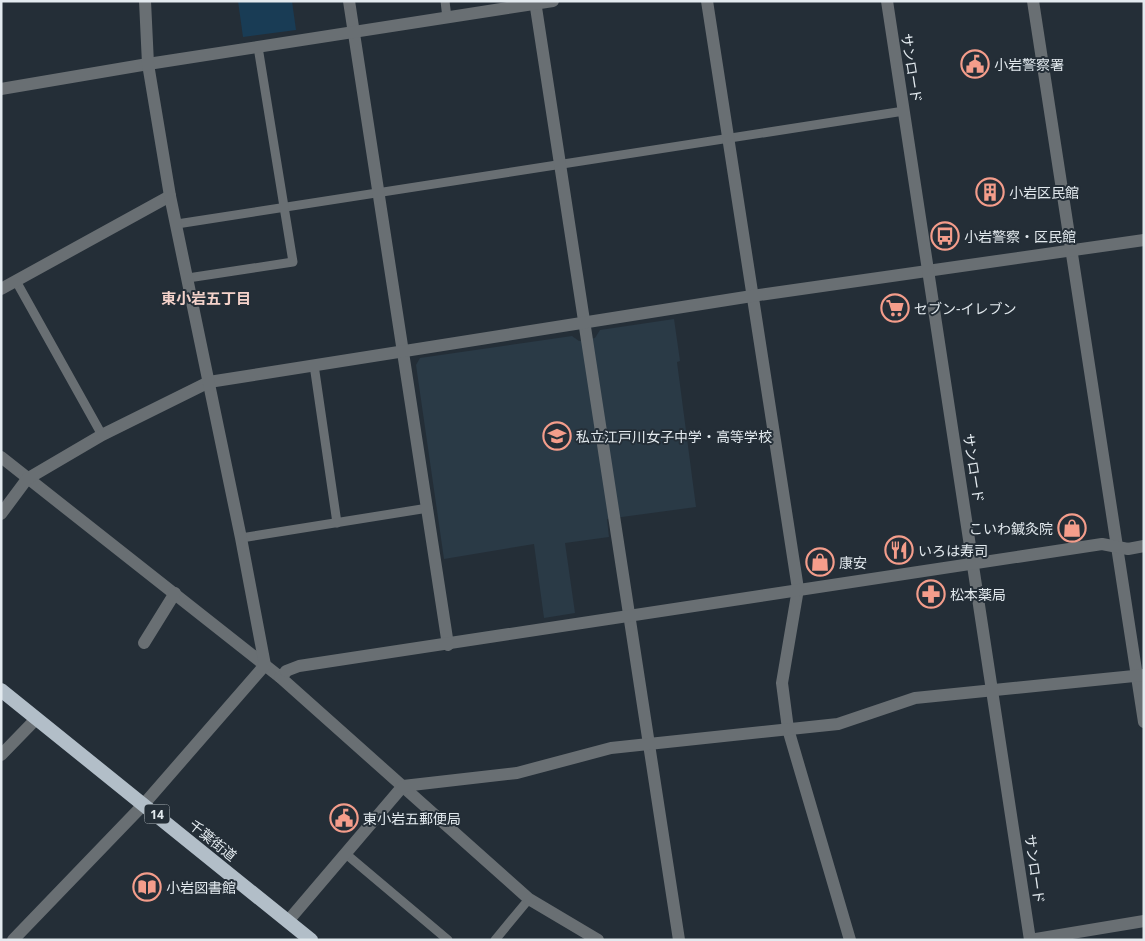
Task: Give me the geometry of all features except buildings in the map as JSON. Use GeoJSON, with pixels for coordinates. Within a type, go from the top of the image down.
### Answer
{"type":"FeatureCollection","features":[{"type":"Feature","properties":{"kind":"highway","name":"千葉街道"},"geometry":{"type":"LineString","coordinates":[[1,690],[311,940]]}},
{"type":"Feature","properties":{"kind":"street"},"geometry":{"type":"LineString","coordinates":[[13,940],[144,804],[260,661],[242,538],[170,196],[148,64],[145,1]]}},
{"type":"Feature","properties":{"kind":"street"},"geometry":{"type":"LineString","coordinates":[[350,1],[448,645]]}},
{"type":"Feature","properties":{"kind":"street"},"geometry":{"type":"LineString","coordinates":[[1,89],[148,64],[553,1]]}},
{"type":"Feature","properties":{"kind":"street"},"geometry":{"type":"LineString","coordinates":[[707,1],[730,138],[752,296],[798,589],[782,683],[788,729],[850,940]]}},
{"type":"Feature","properties":{"kind":"street","name":"サンロード"},"geometry":{"type":"LineString","coordinates":[[887,1],[1030,940]]}},
{"type":"Feature","properties":{"kind":"street"},"geometry":{"type":"LineString","coordinates":[[1032,1],[1116,546],[1140,675],[1144,722]]}},
{"type":"Feature","properties":{"kind":"street"},"geometry":{"type":"LineString","coordinates":[[536,3],[679,940]]}},
{"type":"Feature","properties":{"kind":"street"},"geometry":{"type":"LineString","coordinates":[[6,283],[170,196]]}},
{"type":"Feature","properties":{"kind":"street"},"geometry":{"type":"LineString","coordinates":[[1,514],[28,478],[102,435],[209,382],[752,296],[928,272],[1070,249],[1144,240]]}},
{"type":"Feature","properties":{"kind":"street"},"geometry":{"type":"LineString","coordinates":[[1,456],[260,661],[283,674],[403,786],[529,899],[598,940]]}},
{"type":"Feature","properties":{"kind":"street"},"geometry":{"type":"LineString","coordinates":[[283,674],[299,666],[448,645],[798,589],[1102,544],[1128,549],[1144,546]]}},
{"type":"Feature","properties":{"kind":"street"},"geometry":{"type":"LineString","coordinates":[[144,643],[176,593]]}},
{"type":"Feature","properties":{"kind":"street"},"geometry":{"type":"LineString","coordinates":[[288,921],[403,786],[517,773],[611,748],[838,724],[914,698],[1140,675]]}},
{"type":"Feature","properties":{"kind":"street"},"geometry":{"type":"LineString","coordinates":[[1,755],[37,718]]}},
{"type":"Feature","properties":{"kind":"street"},"geometry":{"type":"LineString","coordinates":[[1030,940],[1144,920]]}},
{"type":"Feature","properties":{"kind":"lane"},"geometry":{"type":"LineString","coordinates":[[445,1],[447,18]]}},
{"type":"Feature","properties":{"kind":"lane"},"geometry":{"type":"LineString","coordinates":[[188,278],[293,262],[258,47]]}},
{"type":"Feature","properties":{"kind":"lane"},"geometry":{"type":"LineString","coordinates":[[177,224],[283,206],[379,194],[904,111]]}},
{"type":"Feature","properties":{"kind":"lane"},"geometry":{"type":"LineString","coordinates":[[6,283],[102,435]]}},
{"type":"Feature","properties":{"kind":"lane"},"geometry":{"type":"LineString","coordinates":[[314,366],[337,523]]}},
{"type":"Feature","properties":{"kind":"lane"},"geometry":{"type":"LineString","coordinates":[[242,538],[428,508]]}},
{"type":"Feature","properties":{"kind":"lane"},"geometry":{"type":"LineString","coordinates":[[346,854],[448,940]]}},
{"type":"Feature","properties":{"kind":"lane"},"geometry":{"type":"LineString","coordinates":[[495,940],[529,899]]}},
{"type":"Feature","properties":{"kind":"shaded area"},"geometry":{"type":"Polygon","coordinates":[[[238,1],[292,1],[296,30],[243,37],[238,1]]]}},
{"type":"Feature","properties":{"kind":"shaded area","name":"私立江戸川女子中学・高等学校"},"geometry":{"type":"Polygon","coordinates":[[[674,319],[680,361],[677,362],[696,507],[607,519],[609,537],[565,543],[575,613],[544,618],[534,544],[444,559],[416,365],[420,358],[572,336],[579,341],[595,338],[600,330],[674,319]]]}},
{"type":"Feature","properties":{"kind":"place","name":"小岩警察署"},"geometry":{"type":"Point","coordinates":[975,64]}},
{"type":"Feature","properties":{"kind":"place","name":"小岩区民館"},"geometry":{"type":"Point","coordinates":[990,192]}},
{"type":"Feature","properties":{"kind":"place","name":"小岩警察・区民館"},"geometry":{"type":"Point","coordinates":[945,236]}},
{"type":"Feature","properties":{"kind":"place","name":"セブン-イレブン"},"geometry":{"type":"Point","coordinates":[895,308]}},
{"type":"Feature","properties":{"kind":"place","name":"私立江戸川女子中学・高等学校"},"geometry":{"type":"Point","coordinates":[557,436]}},
{"type":"Feature","properties":{"kind":"place","name":"こいわ鍼灸院"},"geometry":{"type":"Point","coordinates":[1072,528]}},
{"type":"Feature","properties":{"kind":"place","name":"いろは寿司"},"geometry":{"type":"Point","coordinates":[899,550]}},
{"type":"Feature","properties":{"kind":"place","name":"康安"},"geometry":{"type":"Point","coordinates":[820,562]}},
{"type":"Feature","properties":{"kind":"place","name":"松本薬局"},"geometry":{"type":"Point","coordinates":[931,594]}},
{"type":"Feature","properties":{"kind":"place","name":"東小岩五郵便局"},"geometry":{"type":"Point","coordinates":[344,818]}},
{"type":"Feature","properties":{"kind":"place","name":"小岩図書館"},"geometry":{"type":"Point","coordinates":[147,887]}},
{"type":"Feature","properties":{"kind":"district","name":"東小岩五丁目"},"geometry":{"type":"Point","coordinates":[206,298]}}]}
